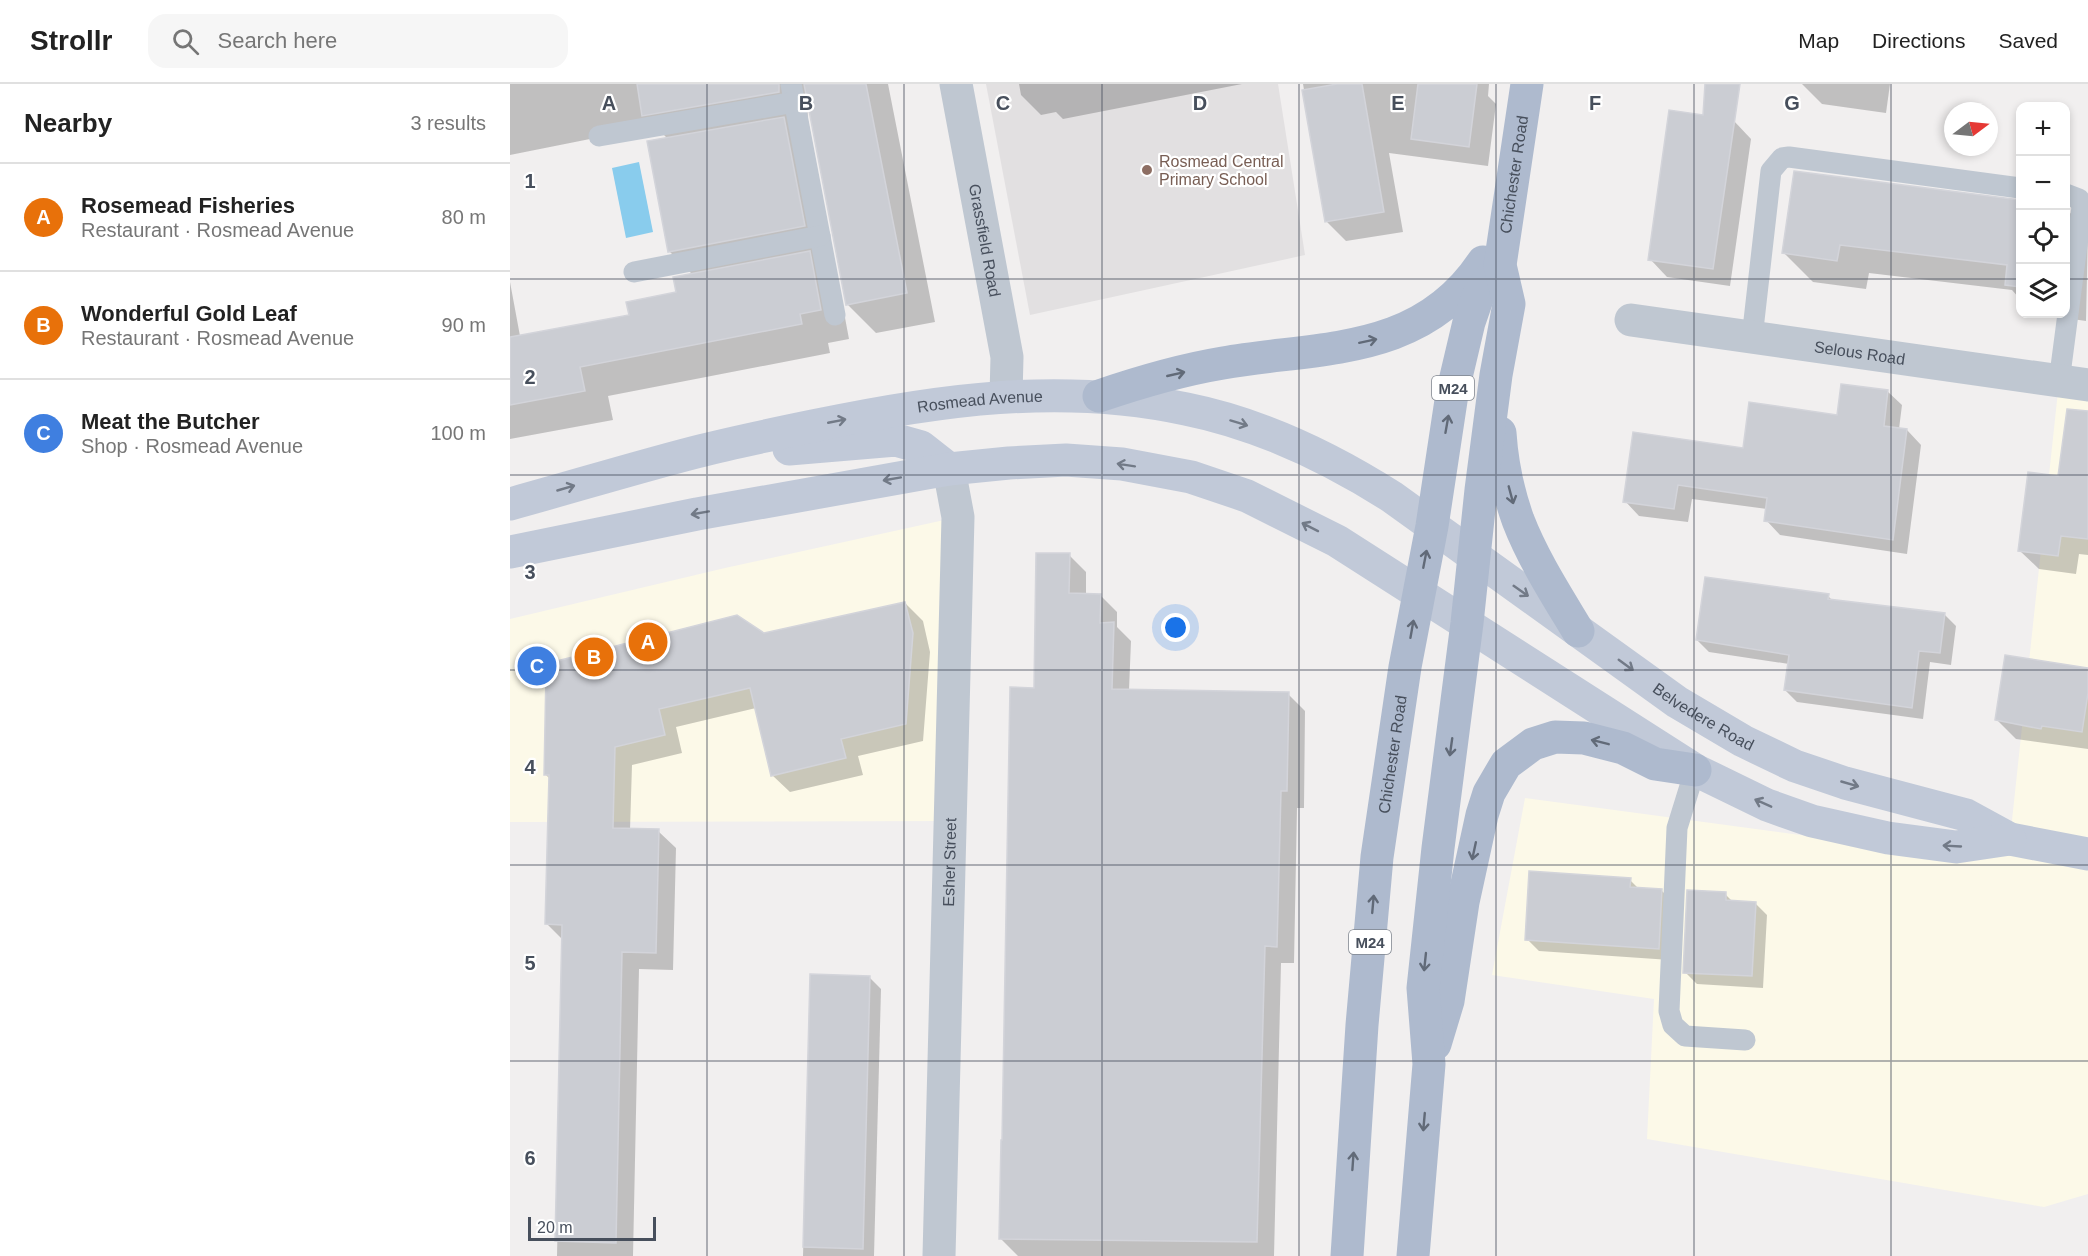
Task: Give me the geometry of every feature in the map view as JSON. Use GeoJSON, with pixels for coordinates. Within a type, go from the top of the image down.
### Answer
{"type":"FeatureCollection","features":[{"type":"Feature","properties":{"kind":"main road","name":"Chichester Road"},"geometry":{"type":"LineString","coordinates":[[1413,1256],[1430,1064],[1423,988],[1473,557],[1496,375],[1509,304],[1500,265],[1527,84]]}},
{"type":"Feature","properties":{"kind":"main road"},"geometry":{"type":"LineString","coordinates":[[1099,396],[1144,381],[1222,363],[1388,336],[1407,328],[1443,306],[1473,276],[1506,226]]}},
{"type":"Feature","properties":{"kind":"main road","name":"Chichester Road"},"geometry":{"type":"LineString","coordinates":[[1347,1256],[1362,1025],[1377,856],[1406,667],[1432,526],[1449,412],[1469,322],[1478,296],[1500,265]]}},
{"type":"Feature","properties":{"kind":"main road"},"geometry":{"type":"LineString","coordinates":[[1496,375],[1502,454],[1519,522],[1546,577],[1578,631]]}},
{"type":"Feature","properties":{"kind":"main road","name":"Rosmead Avenue"},"geometry":{"type":"LineString","coordinates":[[510,504],[725,445],[890,411],[1006,396],[1040,394],[1099,396],[1188,409],[1251,427],[1294,443],[1358,476],[1432,526]]}},
{"type":"Feature","properties":{"kind":"main road"},"geometry":{"type":"LineString","coordinates":[[725,445],[783,450],[896,440],[921,447],[949,470]]}},
{"type":"Feature","properties":{"kind":"main road"},"geometry":{"type":"LineString","coordinates":[[510,552],[697,514],[949,470],[1009,463],[1066,460],[1122,464],[1191,477],[1247,496],[1337,541],[1419,592]]}},
{"type":"Feature","properties":{"kind":"main road","name":"Belvedere Road"},"geometry":{"type":"LineString","coordinates":[[1432,526],[1677,702],[1753,746],[1795,766],[1845,783],[1966,815],[2010,839],[2088,854]]}},
{"type":"Feature","properties":{"kind":"main road","name":"Belvedere Road"},"geometry":{"type":"LineString","coordinates":[[1419,592],[1695,770],[1767,806],[1812,821],[1888,838],[1956,847],[2010,839]]}},
{"type":"Feature","properties":{"kind":"main road"},"geometry":{"type":"LineString","coordinates":[[1430,1064],[1448,1001],[1463,902],[1482,815],[1489,793],[1506,764],[1533,744],[1555,737],[1584,738],[1623,748],[1655,765],[1695,770]]}},
{"type":"Feature","properties":{"kind":"street","name":"Grassfield Road"},"geometry":{"type":"LineString","coordinates":[[956,84],[1007,357],[1006,396]]}},
{"type":"Feature","properties":{"kind":"street","name":"Selous Road"},"geometry":{"type":"LineString","coordinates":[[1631,320],[2074,384]]}},
{"type":"Feature","properties":{"kind":"street","name":"Esher Street"},"geometry":{"type":"LineString","coordinates":[[939,1256],[958,517],[949,470]]}},
{"type":"Feature","properties":{"kind":"lane"},"geometry":{"type":"LineString","coordinates":[[599,136],[793,93],[835,315]]}},
{"type":"Feature","properties":{"kind":"lane"},"geometry":{"type":"LineString","coordinates":[[1752,338],[1771,171],[1782,158],[1789,157],[2016,187]]}},
{"type":"Feature","properties":{"kind":"lane"},"geometry":{"type":"LineString","coordinates":[[2070,196],[2079,199],[2082,207],[2074,384]]}},
{"type":"Feature","properties":{"kind":"lane"},"geometry":{"type":"LineString","coordinates":[[634,272],[820,236]]}},
{"type":"Feature","properties":{"kind":"lane"},"geometry":{"type":"LineString","coordinates":[[1695,770],[1677,828],[1669,1011],[1673,1025],[1684,1036],[1745,1040]]}},
{"type":"Feature","properties":{"kind":"shaded area","name":"Rosmead Central Primary School"},"geometry":{"type":"Polygon","coordinates":[[[986,84],[1278,84],[1305,255],[1030,315],[986,84]]]}},
{"type":"Feature","properties":{"kind":"shaded area"},"geometry":{"type":"Polygon","coordinates":[[[2059,382],[2088,385],[2088,1194],[2044,1207],[1647,1139],[1654,999],[1492,975],[1525,798],[1956,856],[2010,839],[2059,382]]]}},
{"type":"Feature","properties":{"kind":"shaded area"},"geometry":{"type":"Polygon","coordinates":[[[958,517],[951,821],[510,822],[510,619],[725,568],[958,517]]]}},
{"type":"Feature","properties":{"kind":"water"},"geometry":{"type":"Polygon","coordinates":[[[639,162],[653,232],[626,238],[612,168],[639,162]]]}},
{"type":"Feature","properties":{"kind":"building"},"geometry":{"type":"Polygon","coordinates":[[[637,84],[779,84],[779,92],[642,116],[637,84]]]}},
{"type":"Feature","properties":{"kind":"building"},"geometry":{"type":"Polygon","coordinates":[[[804,84],[866,84],[907,293],[846,305],[804,84]]]}},
{"type":"Feature","properties":{"kind":"building"},"geometry":{"type":"Polygon","coordinates":[[[1337,84],[1362,84],[1384,212],[1325,222],[1302,90],[1337,84]]]}},
{"type":"Feature","properties":{"kind":"building"},"geometry":{"type":"Polygon","coordinates":[[[1418,84],[1477,84],[1469,147],[1411,139],[1418,84]]]}},
{"type":"Feature","properties":{"kind":"building"},"geometry":{"type":"Polygon","coordinates":[[[1705,84],[1740,84],[1713,269],[1648,260],[1669,110],[1703,115],[1705,84]]]}},
{"type":"Feature","properties":{"kind":"building"},"geometry":{"type":"Polygon","coordinates":[[[784,117],[805,226],[668,252],[647,141],[784,117]]]}},
{"type":"Feature","properties":{"kind":"building"},"geometry":{"type":"Polygon","coordinates":[[[1794,171],[2016,199],[2016,286],[2005,285],[2007,265],[1840,245],[1837,261],[1782,253],[1794,171]]]}},
{"type":"Feature","properties":{"kind":"building"},"geometry":{"type":"Polygon","coordinates":[[[810,251],[821,310],[800,314],[802,324],[580,367],[585,391],[510,405],[510,337],[629,315],[626,302],[676,292],[673,277],[810,251]]]}},
{"type":"Feature","properties":{"kind":"building"},"geometry":{"type":"Polygon","coordinates":[[[1841,384],[1888,390],[1884,426],[1907,429],[1893,540],[1764,521],[1767,498],[1678,485],[1674,509],[1623,502],[1633,432],[1743,448],[1749,402],[1837,415],[1841,384]]]}},
{"type":"Feature","properties":{"kind":"building"},"geometry":{"type":"Polygon","coordinates":[[[2067,409],[2088,411],[2088,539],[2061,536],[2058,556],[2018,551],[2028,472],[2058,476],[2067,409]]]}},
{"type":"Feature","properties":{"kind":"building"},"geometry":{"type":"Polygon","coordinates":[[[1036,553],[1070,553],[1069,593],[1101,594],[1100,623],[1114,622],[1112,689],[1289,692],[1287,791],[1281,791],[1277,947],[1265,946],[1257,1242],[999,1239],[1010,687],[1034,688],[1036,553]]]}},
{"type":"Feature","properties":{"kind":"building"},"geometry":{"type":"Polygon","coordinates":[[[1705,577],[1829,594],[1828,599],[1945,613],[1940,653],[1919,651],[1912,708],[1784,690],[1789,655],[1696,640],[1705,577]]]}},
{"type":"Feature","properties":{"kind":"building"},"geometry":{"type":"Polygon","coordinates":[[[905,602],[913,633],[906,724],[841,739],[846,758],[771,776],[750,688],[659,709],[665,735],[615,747],[613,828],[659,829],[656,953],[622,952],[616,1243],[555,1241],[562,925],[545,924],[549,775],[544,775],[546,672],[557,661],[737,615],[764,633],[905,602]]]}},
{"type":"Feature","properties":{"kind":"building"},"geometry":{"type":"Polygon","coordinates":[[[2005,655],[2088,668],[2088,693],[2082,732],[2042,726],[2041,729],[1995,720],[2005,655]]]}},
{"type":"Feature","properties":{"kind":"building"},"geometry":{"type":"Polygon","coordinates":[[[1529,871],[1631,878],[1630,887],[1662,889],[1659,949],[1525,940],[1529,871]]]}},
{"type":"Feature","properties":{"kind":"building"},"geometry":{"type":"Polygon","coordinates":[[[1687,890],[1726,892],[1726,900],[1756,902],[1752,976],[1683,973],[1687,890]]]}},
{"type":"Feature","properties":{"kind":"building"},"geometry":{"type":"Polygon","coordinates":[[[810,974],[870,976],[863,1249],[803,1247],[810,974]]]}},
{"type":"Feature","properties":{"kind":"place","name":"Rosmead Central Primary School"},"geometry":{"type":"Point","coordinates":[1147,170]}},
{"type":"Feature","properties":{"kind":"place","name":"Rosemead Fisheries"},"geometry":{"type":"Point","coordinates":[648,642]}},
{"type":"Feature","properties":{"kind":"place","name":"Wonderful Gold Leaf"},"geometry":{"type":"Point","coordinates":[594,657]}},
{"type":"Feature","properties":{"kind":"place","name":"Meat the Butcher"},"geometry":{"type":"Point","coordinates":[537,666]}}]}
